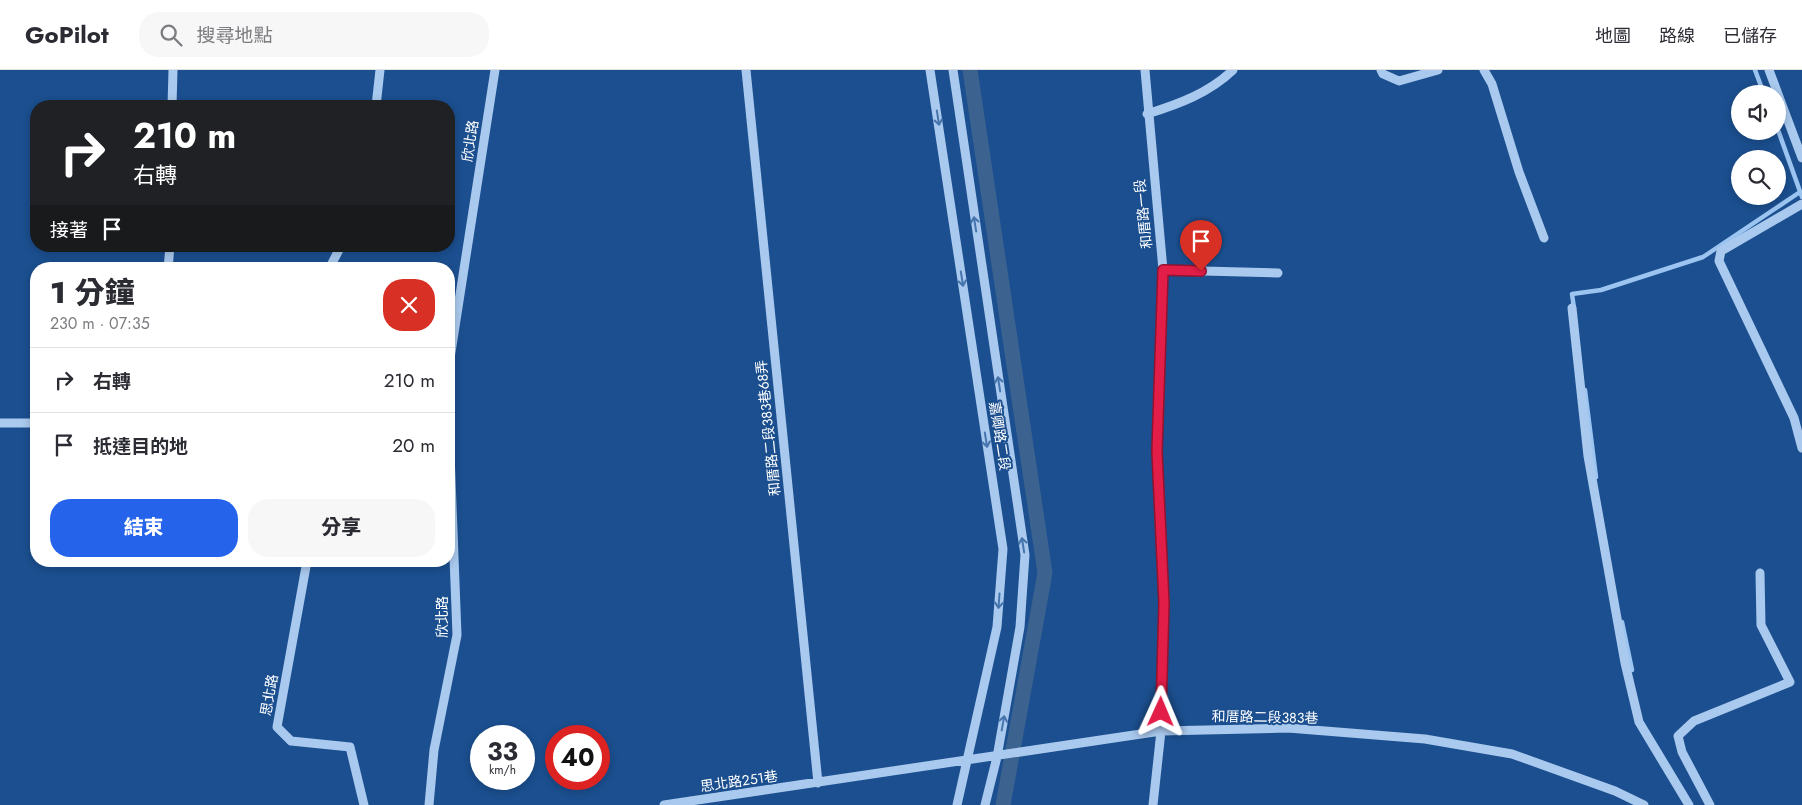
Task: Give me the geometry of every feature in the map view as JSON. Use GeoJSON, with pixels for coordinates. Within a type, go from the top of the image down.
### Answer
{"type":"FeatureCollection","features":[{"type":"Feature","properties":{"kind":"street"},"geometry":{"type":"LineString","coordinates":[[172,100],[173,70]]}},
{"type":"Feature","properties":{"kind":"street"},"geometry":{"type":"LineString","coordinates":[[377,100],[380,70]]}},
{"type":"Feature","properties":{"kind":"street","name":"欣北路"},"geometry":{"type":"LineString","coordinates":[[455,327],[495,70]]}},
{"type":"Feature","properties":{"kind":"street","name":"和厝路二段383巷68弄"},"geometry":{"type":"LineString","coordinates":[[746,70],[818,783]]}},
{"type":"Feature","properties":{"kind":"street","name":"嘉卿路二段"},"geometry":{"type":"LineString","coordinates":[[930,70],[1002,549],[997,627],[957,805]]}},
{"type":"Feature","properties":{"kind":"street","name":"嘉卿路二段"},"geometry":{"type":"LineString","coordinates":[[952,70],[1025,555],[1020,627],[997,756],[985,805]]}},
{"type":"Feature","properties":{"kind":"street","name":"和厝路一段"},"geometry":{"type":"LineString","coordinates":[[1145,70],[1147,114],[1163,270],[1157,451],[1164,603],[1161,731],[1153,805]]}},
{"type":"Feature","properties":{"kind":"street"},"geometry":{"type":"LineString","coordinates":[[1147,114],[1179,104],[1218,84],[1233,70]]}},
{"type":"Feature","properties":{"kind":"street"},"geometry":{"type":"LineString","coordinates":[[1381,70],[1383,74],[1399,81],[1438,70]]}},
{"type":"Feature","properties":{"kind":"street"},"geometry":{"type":"LineString","coordinates":[[1484,70],[1492,84],[1520,172],[1544,238]]}},
{"type":"Feature","properties":{"kind":"street"},"geometry":{"type":"LineString","coordinates":[[1770,70],[1802,158]]}},
{"type":"Feature","properties":{"kind":"street"},"geometry":{"type":"LineString","coordinates":[[1802,204],[1721,251],[1719,261],[1794,418],[1802,448]]}},
{"type":"Feature","properties":{"kind":"street"},"geometry":{"type":"LineString","coordinates":[[1163,270],[1278,273]]}},
{"type":"Feature","properties":{"kind":"street"},"geometry":{"type":"LineString","coordinates":[[1572,308],[1588,456],[1625,663],[1639,722],[1689,805]]}},
{"type":"Feature","properties":{"kind":"street"},"geometry":{"type":"LineString","coordinates":[[0,424],[30,422]]}},
{"type":"Feature","properties":{"kind":"street","name":"思北路"},"geometry":{"type":"LineString","coordinates":[[306,567],[278,727],[291,741],[350,747],[364,805]]}},
{"type":"Feature","properties":{"kind":"street","name":"欣北路"},"geometry":{"type":"LineString","coordinates":[[429,805],[434,750],[457,635],[454,567]]}},
{"type":"Feature","properties":{"kind":"street"},"geometry":{"type":"LineString","coordinates":[[1710,805],[1682,752],[1678,736],[1694,722],[1790,682],[1760,626],[1760,574]]}},
{"type":"Feature","properties":{"kind":"street","name":"和厝路二段383巷"},"geometry":{"type":"LineString","coordinates":[[818,783],[1161,731],[1288,728],[1425,739],[1512,754],[1615,791],[1644,805]]}},
{"type":"Feature","properties":{"kind":"street","name":"思北路251巷"},"geometry":{"type":"LineString","coordinates":[[664,805],[818,783]]}},
{"type":"Feature","properties":{"kind":"waterway"},"geometry":{"type":"LineString","coordinates":[[970,70],[1045,573],[1003,805]]}},
{"type":"Feature","properties":{"kind":"waterway"},"geometry":{"type":"LineString","coordinates":[[1755,70],[1761,85]]}},
{"type":"Feature","properties":{"kind":"waterway"},"geometry":{"type":"LineString","coordinates":[[1782,140],[1802,197]]}},
{"type":"Feature","properties":{"kind":"waterway"},"geometry":{"type":"LineString","coordinates":[[1574,308],[1572,294],[1601,290],[1703,257],[1800,192]]}},
{"type":"Feature","properties":{"kind":"waterway"},"geometry":{"type":"LineString","coordinates":[[1585,390],[1596,477]]}},
{"type":"Feature","properties":{"kind":"waterway"},"geometry":{"type":"LineString","coordinates":[[1622,622],[1632,670]]}},
{"type":"Feature","properties":{"kind":"route"},"geometry":{"type":"LineString","coordinates":[[1161,712],[1164,603],[1157,451],[1163,270],[1201,271]]}}]}
